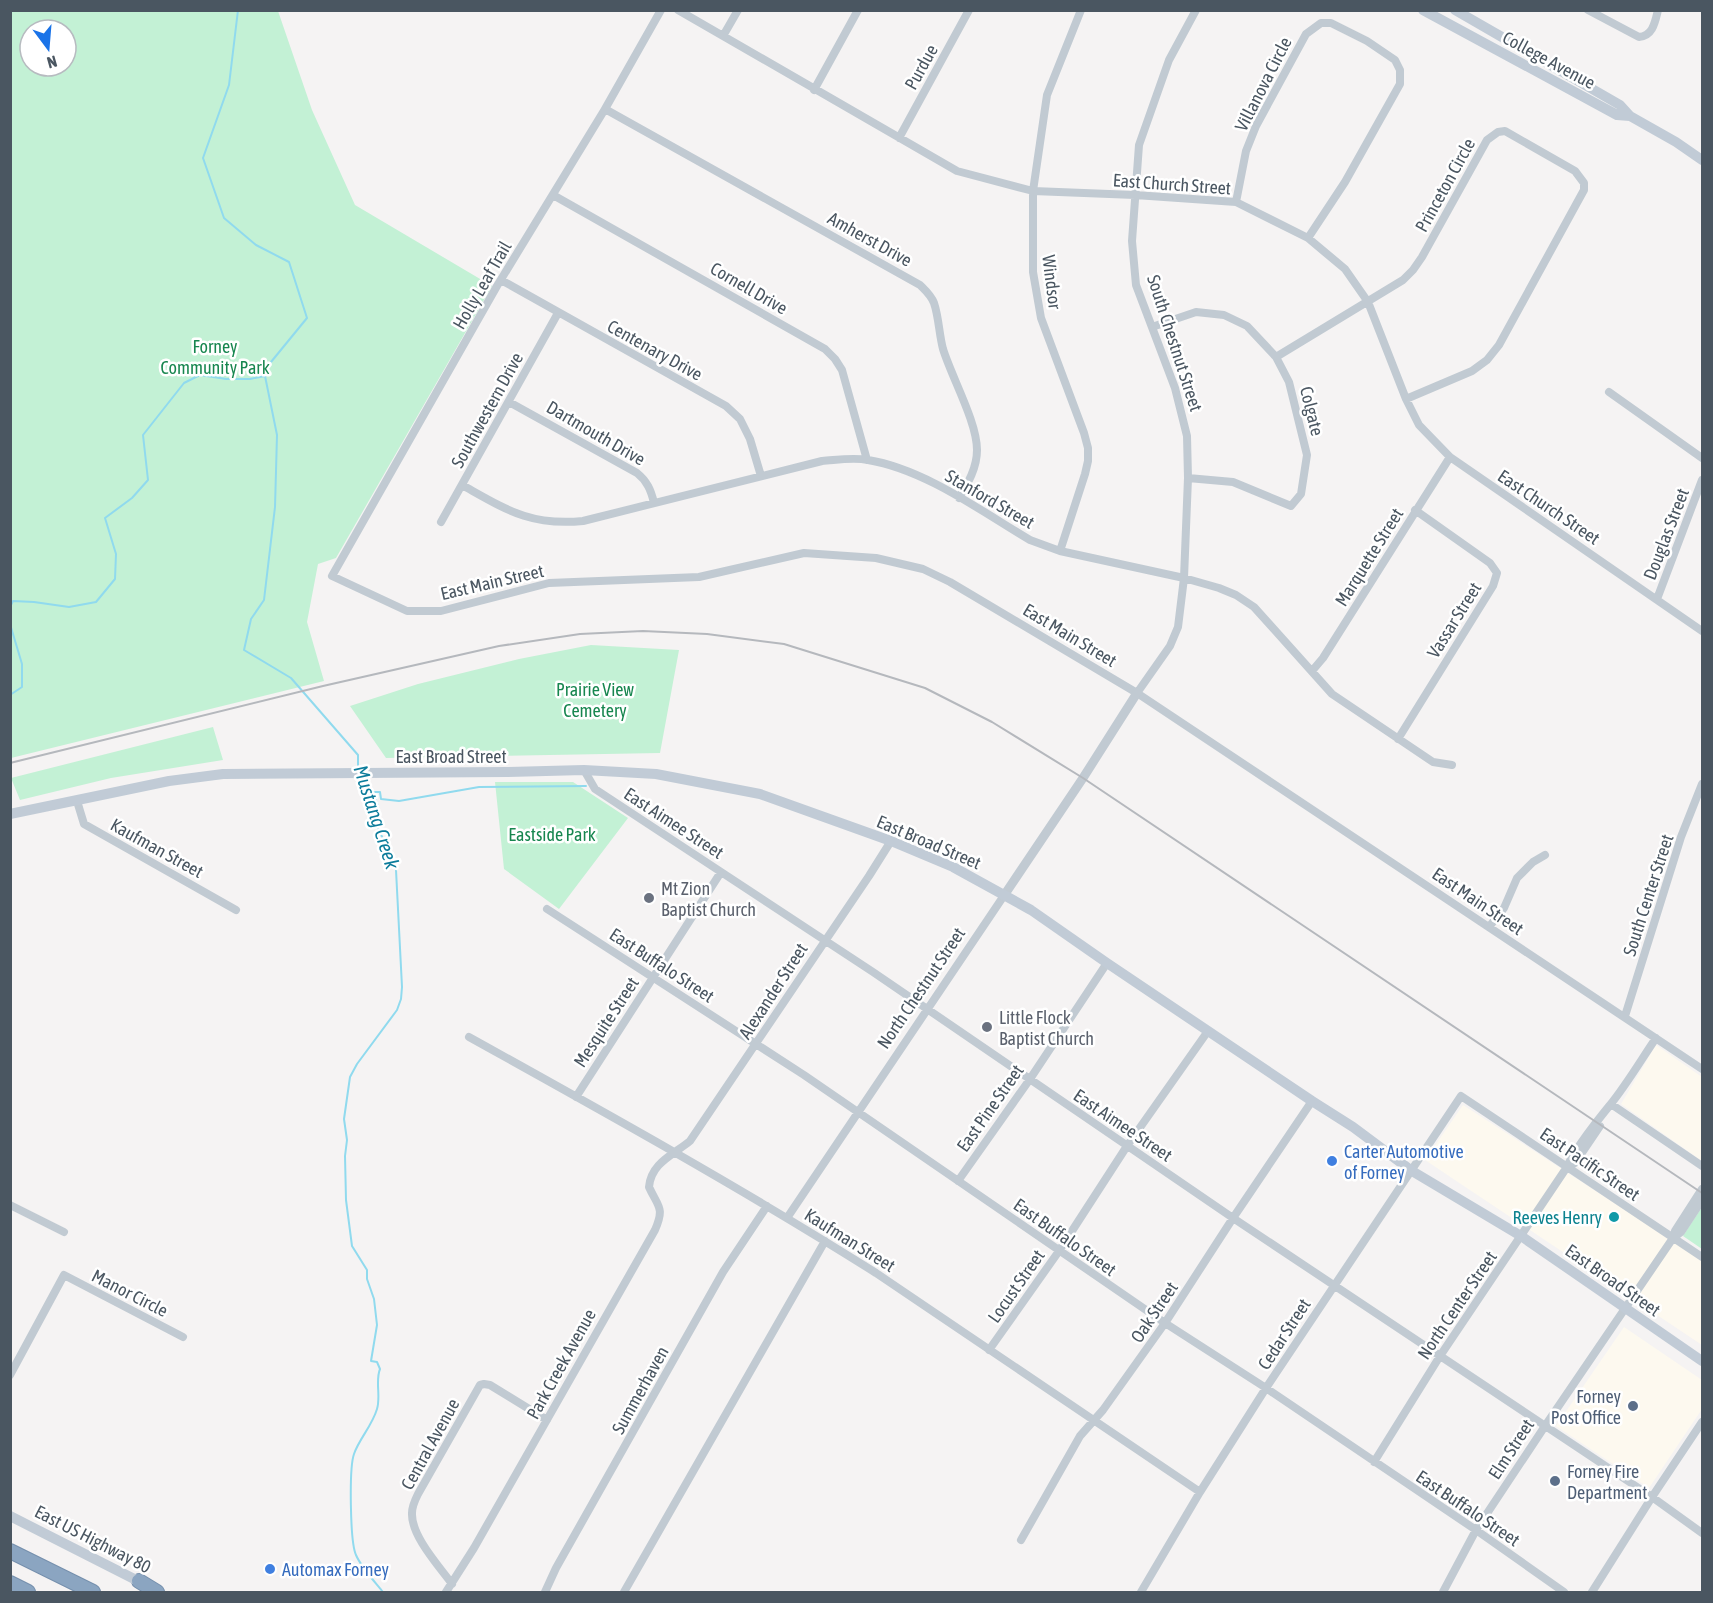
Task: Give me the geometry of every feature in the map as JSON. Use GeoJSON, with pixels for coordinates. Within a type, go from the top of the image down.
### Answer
{"type":"FeatureCollection","features":[{"type":"Feature","properties":{"kind":"highway"},"geometry":{"type":"LineString","coordinates":[[10,1551],[93,1593]]}},
{"type":"Feature","properties":{"kind":"highway"},"geometry":{"type":"LineString","coordinates":[[139,1581],[159,1593]]}},
{"type":"Feature","properties":{"kind":"highway"},"geometry":{"type":"LineString","coordinates":[[10,1583],[28,1593]]}},
{"type":"Feature","properties":{"kind":"main road","name":"College Avenue"},"geometry":{"type":"LineString","coordinates":[[1423,10],[1617,115],[1630,116]]}},
{"type":"Feature","properties":{"kind":"main road","name":"College Avenue"},"geometry":{"type":"LineString","coordinates":[[1455,10],[1620,105],[1630,116],[1676,142],[1702,160]]}},
{"type":"Feature","properties":{"kind":"main road","name":"East Broad Street"},"geometry":{"type":"LineString","coordinates":[[10,814],[169,781],[223,774],[584,770],[656,774],[760,794],[891,841],[953,867],[1031,909],[1107,963],[1353,1127],[1412,1171],[1521,1236],[1702,1361]]}},
{"type":"Feature","properties":{"kind":"main road","name":"East US Highway 80"},"geometry":{"type":"LineString","coordinates":[[10,1516],[139,1581]]}},
{"type":"Feature","properties":{"kind":"street","name":"Holly Leaf Trail"},"geometry":{"type":"LineString","coordinates":[[332,576],[501,280],[605,109],[661,10]]}},
{"type":"Feature","properties":{"kind":"street","name":"East Church Street"},"geometry":{"type":"LineString","coordinates":[[678,10],[957,171],[1033,191],[1236,202],[1308,238],[1345,269],[1368,302],[1406,399],[1419,425],[1450,458],[1702,631]]}},
{"type":"Feature","properties":{"kind":"street"},"geometry":{"type":"LineString","coordinates":[[723,36],[738,10]]}},
{"type":"Feature","properties":{"kind":"street"},"geometry":{"type":"LineString","coordinates":[[814,90],[858,10]]}},
{"type":"Feature","properties":{"kind":"street","name":"Purdue"},"geometry":{"type":"LineString","coordinates":[[899,138],[969,10]]}},
{"type":"Feature","properties":{"kind":"street","name":"Windsor"},"geometry":{"type":"LineString","coordinates":[[1060,552],[1085,474],[1088,448],[1041,318],[1033,272],[1033,191],[1047,95],[1081,10]]}},
{"type":"Feature","properties":{"kind":"street","name":"South Chestnut Street"},"geometry":{"type":"LineString","coordinates":[[1083,778],[1170,646],[1178,627],[1184,578],[1188,478],[1187,436],[1175,388],[1136,285],[1132,241],[1139,145],[1168,60],[1196,10]]}},
{"type":"Feature","properties":{"kind":"street"},"geometry":{"type":"LineString","coordinates":[[1588,10],[1639,37],[1649,33],[1658,10]]}},
{"type":"Feature","properties":{"kind":"street","name":"Villanova Circle"},"geometry":{"type":"LineString","coordinates":[[1236,202],[1250,139],[1306,34],[1321,23],[1331,23],[1367,41],[1395,60],[1400,70],[1400,84],[1345,182],[1308,238]]}},
{"type":"Feature","properties":{"kind":"street","name":"Amherst Drive"},"geometry":{"type":"LineString","coordinates":[[605,109],[920,285],[928,293],[933,303],[943,348],[976,442],[975,466],[959,498]]}},
{"type":"Feature","properties":{"kind":"street","name":"Princeton Circle"},"geometry":{"type":"LineString","coordinates":[[1276,357],[1403,280],[1422,257],[1487,140],[1497,132],[1505,131],[1575,171],[1584,183],[1584,190],[1499,345],[1487,360],[1472,371],[1406,399]]}},
{"type":"Feature","properties":{"kind":"street","name":"Cornell Drive"},"geometry":{"type":"LineString","coordinates":[[553,195],[825,349],[842,370],[867,460]]}},
{"type":"Feature","properties":{"kind":"street","name":"Centenary Drive"},"geometry":{"type":"LineString","coordinates":[[501,280],[726,406],[740,419],[750,438],[760,476]]}},
{"type":"Feature","properties":{"kind":"street","name":"Colgate"},"geometry":{"type":"LineString","coordinates":[[1152,327],[1196,312],[1224,315],[1247,326],[1276,357],[1289,382],[1307,455],[1301,494],[1292,506],[1233,482],[1188,478]]}},
{"type":"Feature","properties":{"kind":"street","name":"Southwestern Drive"},"geometry":{"type":"LineString","coordinates":[[441,522],[558,313]]}},
{"type":"Feature","properties":{"kind":"street"},"geometry":{"type":"LineString","coordinates":[[1609,392],[1702,458]]}},
{"type":"Feature","properties":{"kind":"street","name":"Dartmouth Drive"},"geometry":{"type":"LineString","coordinates":[[509,402],[637,473],[645,479],[654,502]]}},
{"type":"Feature","properties":{"kind":"street","name":"Marquette Street"},"geometry":{"type":"LineString","coordinates":[[1312,671],[1323,658],[1450,458]]}},
{"type":"Feature","properties":{"kind":"street","name":"Stanford Street"},"geometry":{"type":"LineString","coordinates":[[462,485],[523,517],[565,523],[584,521],[822,461],[867,460],[904,470],[926,479],[1029,540],[1060,552],[1184,578],[1236,595],[1254,607],[1332,694],[1433,762],[1452,765]]}},
{"type":"Feature","properties":{"kind":"street","name":"Douglas Street"},"geometry":{"type":"LineString","coordinates":[[1657,599],[1702,480]]}},
{"type":"Feature","properties":{"kind":"street","name":"Vassar Street"},"geometry":{"type":"LineString","coordinates":[[1398,739],[1493,586],[1497,573],[1490,563],[1415,510]]}},
{"type":"Feature","properties":{"kind":"street","name":"East Main Street"},"geometry":{"type":"LineString","coordinates":[[332,576],[407,611],[441,611],[549,583],[699,577],[804,553],[876,558],[923,569],[950,582],[1137,693],[1702,1070]]}},
{"type":"Feature","properties":{"kind":"street","name":"East Aimee Street"},"geometry":{"type":"LineString","coordinates":[[584,770],[595,789],[825,940],[1233,1218],[1652,1497],[1702,1533]]}},
{"type":"Feature","properties":{"kind":"street","name":"North Chestnut Street"},"geometry":{"type":"LineString","coordinates":[[787,1218],[1083,778]]}},
{"type":"Feature","properties":{"kind":"street","name":"South Center Street"},"geometry":{"type":"LineString","coordinates":[[1624,1016],[1681,837],[1702,784]]}},
{"type":"Feature","properties":{"kind":"street","name":"Kaufman Street"},"geometry":{"type":"LineString","coordinates":[[77,801],[84,824],[236,910]]}},
{"type":"Feature","properties":{"kind":"street","name":"Alexander Street"},"geometry":{"type":"LineString","coordinates":[[675,1153],[690,1141],[891,841]]}},
{"type":"Feature","properties":{"kind":"street"},"geometry":{"type":"LineString","coordinates":[[1489,927],[1503,908],[1517,878],[1533,862],[1545,855]]}},
{"type":"Feature","properties":{"kind":"street","name":"Mesquite Street"},"geometry":{"type":"LineString","coordinates":[[576,1097],[721,872]]}},
{"type":"Feature","properties":{"kind":"street","name":"East Buffalo Street"},"geometry":{"type":"LineString","coordinates":[[548,909],[756,1044],[1165,1323],[1266,1388],[1476,1530],[1564,1593]]}},
{"type":"Feature","properties":{"kind":"street","name":"East Pine Street"},"geometry":{"type":"LineString","coordinates":[[958,1180],[1030,1079],[1107,963]]}},
{"type":"Feature","properties":{"kind":"street","name":"Locust Street"},"geometry":{"type":"LineString","coordinates":[[989,1350],[1208,1031]]}},
{"type":"Feature","properties":{"kind":"street","name":"Kaufman Street"},"geometry":{"type":"LineString","coordinates":[[469,1037],[825,1241],[1200,1492]]}},
{"type":"Feature","properties":{"kind":"street"},"geometry":{"type":"LineString","coordinates":[[1656,1038],[1611,1104],[1702,1166]]}},
{"type":"Feature","properties":{"kind":"street","name":"East Pacific Street"},"geometry":{"type":"LineString","coordinates":[[1461,1096],[1702,1257]]}},
{"type":"Feature","properties":{"kind":"street","name":"Cedar Street"},"geometry":{"type":"LineString","coordinates":[[1141,1593],[1200,1492],[1266,1388],[1461,1096]]}},
{"type":"Feature","properties":{"kind":"street","name":"Oak Street"},"geometry":{"type":"LineString","coordinates":[[1021,1540],[1080,1436],[1094,1421],[1165,1323],[1312,1101]]}},
{"type":"Feature","properties":{"kind":"street","name":"North Center Street"},"geometry":{"type":"LineString","coordinates":[[1374,1462],[1440,1356],[1567,1167],[1575,1162],[1611,1104]]}},
{"type":"Feature","properties":{"kind":"street","name":"Park Creek Avenue"},"geometry":{"type":"LineString","coordinates":[[446,1593],[655,1230],[661,1209],[649,1186],[650,1179],[663,1159],[675,1153]]}},
{"type":"Feature","properties":{"kind":"street","name":"Elm Street"},"geometry":{"type":"LineString","coordinates":[[1443,1593],[1476,1530],[1626,1309],[1702,1189]]}},
{"type":"Feature","properties":{"kind":"street","name":"Elm Street"},"geometry":{"type":"LineString","coordinates":[[1673,1238],[1681,1232],[1702,1200]]}},
{"type":"Feature","properties":{"kind":"street"},"geometry":{"type":"LineString","coordinates":[[10,1205],[64,1232]]}},
{"type":"Feature","properties":{"kind":"street","name":"Summerhaven"},"geometry":{"type":"LineString","coordinates":[[545,1593],[556,1568],[723,1272],[767,1206]]}},
{"type":"Feature","properties":{"kind":"street"},"geometry":{"type":"LineString","coordinates":[[624,1593],[825,1241]]}},
{"type":"Feature","properties":{"kind":"street","name":"Manor Circle"},"geometry":{"type":"LineString","coordinates":[[10,1375],[64,1275],[183,1337]]}},
{"type":"Feature","properties":{"kind":"street","name":"Central Avenue"},"geometry":{"type":"LineString","coordinates":[[452,1584],[420,1540],[412,1518],[412,1510],[418,1494],[480,1385],[490,1385],[547,1420]]}},
{"type":"Feature","properties":{"kind":"street"},"geometry":{"type":"LineString","coordinates":[[1592,1593],[1702,1422]]}},
{"type":"Feature","properties":{"kind":"shaded area"},"geometry":{"type":"Polygon","coordinates":[[[1656,1045],[1702,1077],[1702,1161],[1621,1104],[1656,1045]]]}},
{"type":"Feature","properties":{"kind":"shaded area"},"geometry":{"type":"Polygon","coordinates":[[[1463,1105],[1702,1260],[1702,1345],[1425,1160],[1463,1105]]]}},
{"type":"Feature","properties":{"kind":"shaded area"},"geometry":{"type":"Polygon","coordinates":[[[1624,1327],[1702,1380],[1702,1409],[1649,1488],[1556,1426],[1624,1327]]]}},
{"type":"Feature","properties":{"kind":"green space","name":"Forney Community Park"},"geometry":{"type":"Polygon","coordinates":[[[10,11],[278,11],[312,110],[355,205],[492,286],[336,558],[318,564],[307,622],[324,681],[11,758],[10,11]]]}},
{"type":"Feature","properties":{"kind":"green space","name":"Prairie View Cemetery"},"geometry":{"type":"Polygon","coordinates":[[[591,645],[679,650],[660,753],[386,758],[350,706],[418,684],[519,659],[591,645]]]}},
{"type":"Feature","properties":{"kind":"green space"},"geometry":{"type":"Polygon","coordinates":[[[213,727],[223,760],[111,778],[20,800],[11,778],[213,727]]]}},
{"type":"Feature","properties":{"kind":"green space","name":"Eastside Park"},"geometry":{"type":"Polygon","coordinates":[[[495,782],[573,782],[628,818],[559,909],[504,869],[495,782]]]}},
{"type":"Feature","properties":{"kind":"green space"},"geometry":{"type":"Polygon","coordinates":[[[1702,1207],[1702,1249],[1683,1236],[1702,1207]]]}},
{"type":"Feature","properties":{"kind":"waterway","name":"Mustang Creek"},"geometry":{"type":"LineString","coordinates":[[238,10],[229,85],[203,158],[224,218],[256,245],[289,262],[307,318],[271,362],[265,376],[277,435],[275,507],[264,600],[251,619],[244,650],[291,678],[358,755],[360,770]]}},
{"type":"Feature","properties":{"kind":"waterway"},"geometry":{"type":"LineString","coordinates":[[10,607],[13,601],[69,607],[96,602],[115,579],[116,554],[105,518],[132,498],[148,480],[143,435],[184,383],[200,375],[226,379],[250,379],[265,376]]}},
{"type":"Feature","properties":{"kind":"waterway"},"geometry":{"type":"LineString","coordinates":[[10,624],[22,664],[22,687],[10,695]]}},
{"type":"Feature","properties":{"kind":"waterway","name":"Mustang Creek"},"geometry":{"type":"LineString","coordinates":[[364,777],[378,806],[376,824],[396,870],[402,987],[397,1010],[350,1077],[344,1119],[347,1140],[346,1200],[352,1246],[367,1270],[367,1279],[374,1299],[377,1325],[371,1361],[377,1362],[380,1369],[377,1409],[356,1448],[352,1462],[352,1536],[358,1560],[383,1592]]}},
{"type":"Feature","properties":{"kind":"waterway"},"geometry":{"type":"LineString","coordinates":[[374,792],[380,792],[381,799],[399,801],[479,787],[586,786]]}},
{"type":"Feature","properties":{"kind":"railway"},"geometry":{"type":"LineString","coordinates":[[10,763],[323,686],[499,646],[580,634],[643,631],[707,634],[784,644],[925,688],[992,722],[1083,778],[1702,1193]]}},
{"type":"Feature","properties":{"kind":"place","name":"Mt Zion Baptist Church"},"geometry":{"type":"Point","coordinates":[649,898]}},
{"type":"Feature","properties":{"kind":"place","name":"Little Flock Baptist Church"},"geometry":{"type":"Point","coordinates":[987,1027]}},
{"type":"Feature","properties":{"kind":"place","name":"Carter Automotive of Forney"},"geometry":{"type":"Point","coordinates":[1332,1161]}},
{"type":"Feature","properties":{"kind":"place","name":"Reeves Henry"},"geometry":{"type":"Point","coordinates":[1614,1217]}},
{"type":"Feature","properties":{"kind":"place","name":"Forney Post Office"},"geometry":{"type":"Point","coordinates":[1633,1406]}},
{"type":"Feature","properties":{"kind":"place","name":"Forney Fire Department"},"geometry":{"type":"Point","coordinates":[1555,1481]}},
{"type":"Feature","properties":{"kind":"place","name":"Automax Forney"},"geometry":{"type":"Point","coordinates":[270,1569]}}]}
